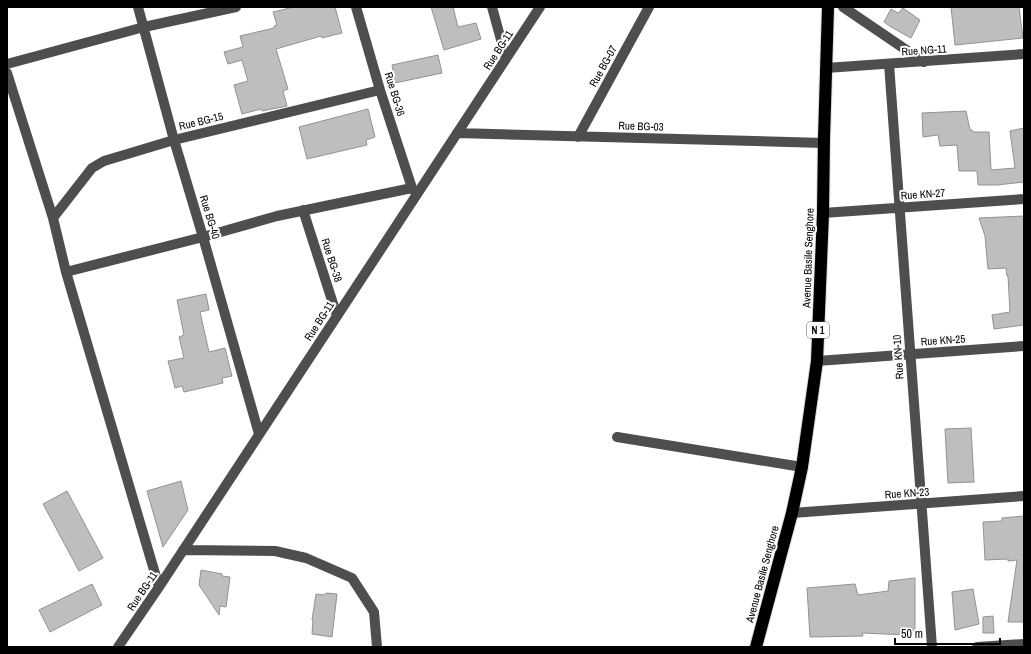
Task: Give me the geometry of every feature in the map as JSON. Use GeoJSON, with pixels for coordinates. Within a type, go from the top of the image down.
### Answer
{"type":"FeatureCollection","features":[{"type":"Feature","properties":{"kind":"highway","name":"Avenue Basile Senghore"},"geometry":{"type":"LineString","coordinates":[[756,647],[792,513],[802,467],[817,361],[823,213],[828,7]]}},
{"type":"Feature","properties":{"kind":"street","name":"Rue BG-40"},"geometry":{"type":"LineString","coordinates":[[138,7],[174,140],[259,434]]}},
{"type":"Feature","properties":{"kind":"street"},"geometry":{"type":"LineString","coordinates":[[7,64],[144,27],[236,7]]}},
{"type":"Feature","properties":{"kind":"street","name":"Rue BG-36"},"geometry":{"type":"LineString","coordinates":[[356,7],[380,90],[415,191]]}},
{"type":"Feature","properties":{"kind":"street"},"geometry":{"type":"LineString","coordinates":[[492,7],[506,58]]}},
{"type":"Feature","properties":{"kind":"street","name":"Rue BG-11"},"geometry":{"type":"LineString","coordinates":[[118,647],[337,316],[415,191],[457,133],[540,7]]}},
{"type":"Feature","properties":{"kind":"street","name":"Rue BG-07"},"geometry":{"type":"LineString","coordinates":[[578,137],[649,7]]}},
{"type":"Feature","properties":{"kind":"street"},"geometry":{"type":"LineString","coordinates":[[843,7],[924,62]]}},
{"type":"Feature","properties":{"kind":"street","name":"Rue NG-11"},"geometry":{"type":"LineString","coordinates":[[826,68],[1024,54]]}},
{"type":"Feature","properties":{"kind":"street","name":"Rue KN-10"},"geometry":{"type":"LineString","coordinates":[[889,64],[932,647]]}},
{"type":"Feature","properties":{"kind":"street"},"geometry":{"type":"LineString","coordinates":[[7,73],[52,218],[66,272],[159,587]]}},
{"type":"Feature","properties":{"kind":"street","name":"Rue BG-15"},"geometry":{"type":"LineString","coordinates":[[52,218],[92,168],[104,161],[174,140],[380,90]]}},
{"type":"Feature","properties":{"kind":"street","name":"Rue BG-03"},"geometry":{"type":"LineString","coordinates":[[457,133],[824,143]]}},
{"type":"Feature","properties":{"kind":"street"},"geometry":{"type":"LineString","coordinates":[[66,272],[203,237],[277,216],[303,210],[415,191]]}},
{"type":"Feature","properties":{"kind":"street","name":"Rue KN-27"},"geometry":{"type":"LineString","coordinates":[[823,213],[1024,199]]}},
{"type":"Feature","properties":{"kind":"street","name":"Rue BG-38"},"geometry":{"type":"LineString","coordinates":[[303,210],[337,316]]}},
{"type":"Feature","properties":{"kind":"street","name":"Rue KN-25"},"geometry":{"type":"LineString","coordinates":[[817,361],[1024,346]]}},
{"type":"Feature","properties":{"kind":"street"},"geometry":{"type":"LineString","coordinates":[[617,437],[802,467]]}},
{"type":"Feature","properties":{"kind":"street","name":"Rue KN-23"},"geometry":{"type":"LineString","coordinates":[[792,513],[1024,496]]}},
{"type":"Feature","properties":{"kind":"street"},"geometry":{"type":"LineString","coordinates":[[183,550],[274,552],[306,558],[352,578],[374,612],[377,647]]}},
{"type":"Feature","properties":{"kind":"street"},"geometry":{"type":"LineString","coordinates":[[977,647],[1024,644]]}},
{"type":"Feature","properties":{"kind":"building"},"geometry":{"type":"Polygon","coordinates":[[[294,7],[335,7],[342,33],[322,38],[321,36],[276,49],[288,89],[283,91],[287,106],[262,111],[261,109],[242,114],[234,85],[248,81],[242,60],[228,64],[224,52],[243,47],[240,36],[274,28],[274,26],[277,25],[273,12],[294,7]]]}},
{"type":"Feature","properties":{"kind":"building"},"geometry":{"type":"Polygon","coordinates":[[[431,7],[453,7],[458,27],[476,23],[481,39],[444,50],[431,7]]]}},
{"type":"Feature","properties":{"kind":"building"},"geometry":{"type":"Polygon","coordinates":[[[951,7],[1019,7],[1023,38],[955,45],[951,7]]]}},
{"type":"Feature","properties":{"kind":"building"},"geometry":{"type":"Polygon","coordinates":[[[903,8],[920,20],[911,38],[884,22],[891,9],[898,13],[903,8]]]}},
{"type":"Feature","properties":{"kind":"building"},"geometry":{"type":"Polygon","coordinates":[[[438,55],[442,73],[395,83],[392,65],[438,55]]]}},
{"type":"Feature","properties":{"kind":"building"},"geometry":{"type":"Polygon","coordinates":[[[368,109],[375,137],[366,140],[367,145],[307,159],[299,127],[368,109]]]}},
{"type":"Feature","properties":{"kind":"building"},"geometry":{"type":"Polygon","coordinates":[[[966,111],[970,130],[973,132],[989,132],[991,170],[1015,168],[1010,131],[1024,128],[1024,182],[997,185],[978,185],[977,171],[959,171],[957,145],[940,146],[938,135],[923,137],[922,113],[966,111]]]}},
{"type":"Feature","properties":{"kind":"building"},"geometry":{"type":"Polygon","coordinates":[[[1024,216],[1024,325],[994,329],[992,315],[1010,312],[1008,276],[1006,268],[988,269],[985,236],[979,218],[1024,216]]]}},
{"type":"Feature","properties":{"kind":"building"},"geometry":{"type":"Polygon","coordinates":[[[206,294],[209,310],[200,312],[209,352],[225,348],[232,376],[222,378],[223,383],[184,392],[182,386],[175,388],[168,361],[184,358],[179,337],[184,335],[177,300],[206,294]]]}},
{"type":"Feature","properties":{"kind":"building"},"geometry":{"type":"Polygon","coordinates":[[[971,428],[974,482],[948,483],[945,429],[971,428]]]}},
{"type":"Feature","properties":{"kind":"building"},"geometry":{"type":"Polygon","coordinates":[[[181,481],[188,510],[163,547],[147,491],[181,481]]]}},
{"type":"Feature","properties":{"kind":"building"},"geometry":{"type":"Polygon","coordinates":[[[67,491],[103,558],[79,571],[43,504],[67,491]]]}},
{"type":"Feature","properties":{"kind":"building"},"geometry":{"type":"Polygon","coordinates":[[[1024,516],[1024,622],[1008,622],[1017,560],[985,560],[983,522],[1002,521],[1002,518],[1024,516]]]}},
{"type":"Feature","properties":{"kind":"building"},"geometry":{"type":"Polygon","coordinates":[[[201,570],[230,577],[226,607],[220,606],[219,615],[199,585],[201,570]]]}},
{"type":"Feature","properties":{"kind":"building"},"geometry":{"type":"Polygon","coordinates":[[[915,578],[915,629],[907,635],[862,633],[863,636],[810,637],[807,588],[855,584],[858,595],[888,591],[889,581],[915,578]]]}},
{"type":"Feature","properties":{"kind":"building"},"geometry":{"type":"Polygon","coordinates":[[[92,584],[102,605],[50,632],[39,610],[92,584]]]}},
{"type":"Feature","properties":{"kind":"building"},"geometry":{"type":"Polygon","coordinates":[[[973,589],[979,624],[955,630],[952,592],[973,589]]]}},
{"type":"Feature","properties":{"kind":"building"},"geometry":{"type":"Polygon","coordinates":[[[326,593],[337,594],[332,637],[312,634],[312,620],[316,594],[324,595],[326,593]]]}},
{"type":"Feature","properties":{"kind":"building"},"geometry":{"type":"Polygon","coordinates":[[[993,616],[994,633],[983,633],[983,617],[993,616]]]}}]}
